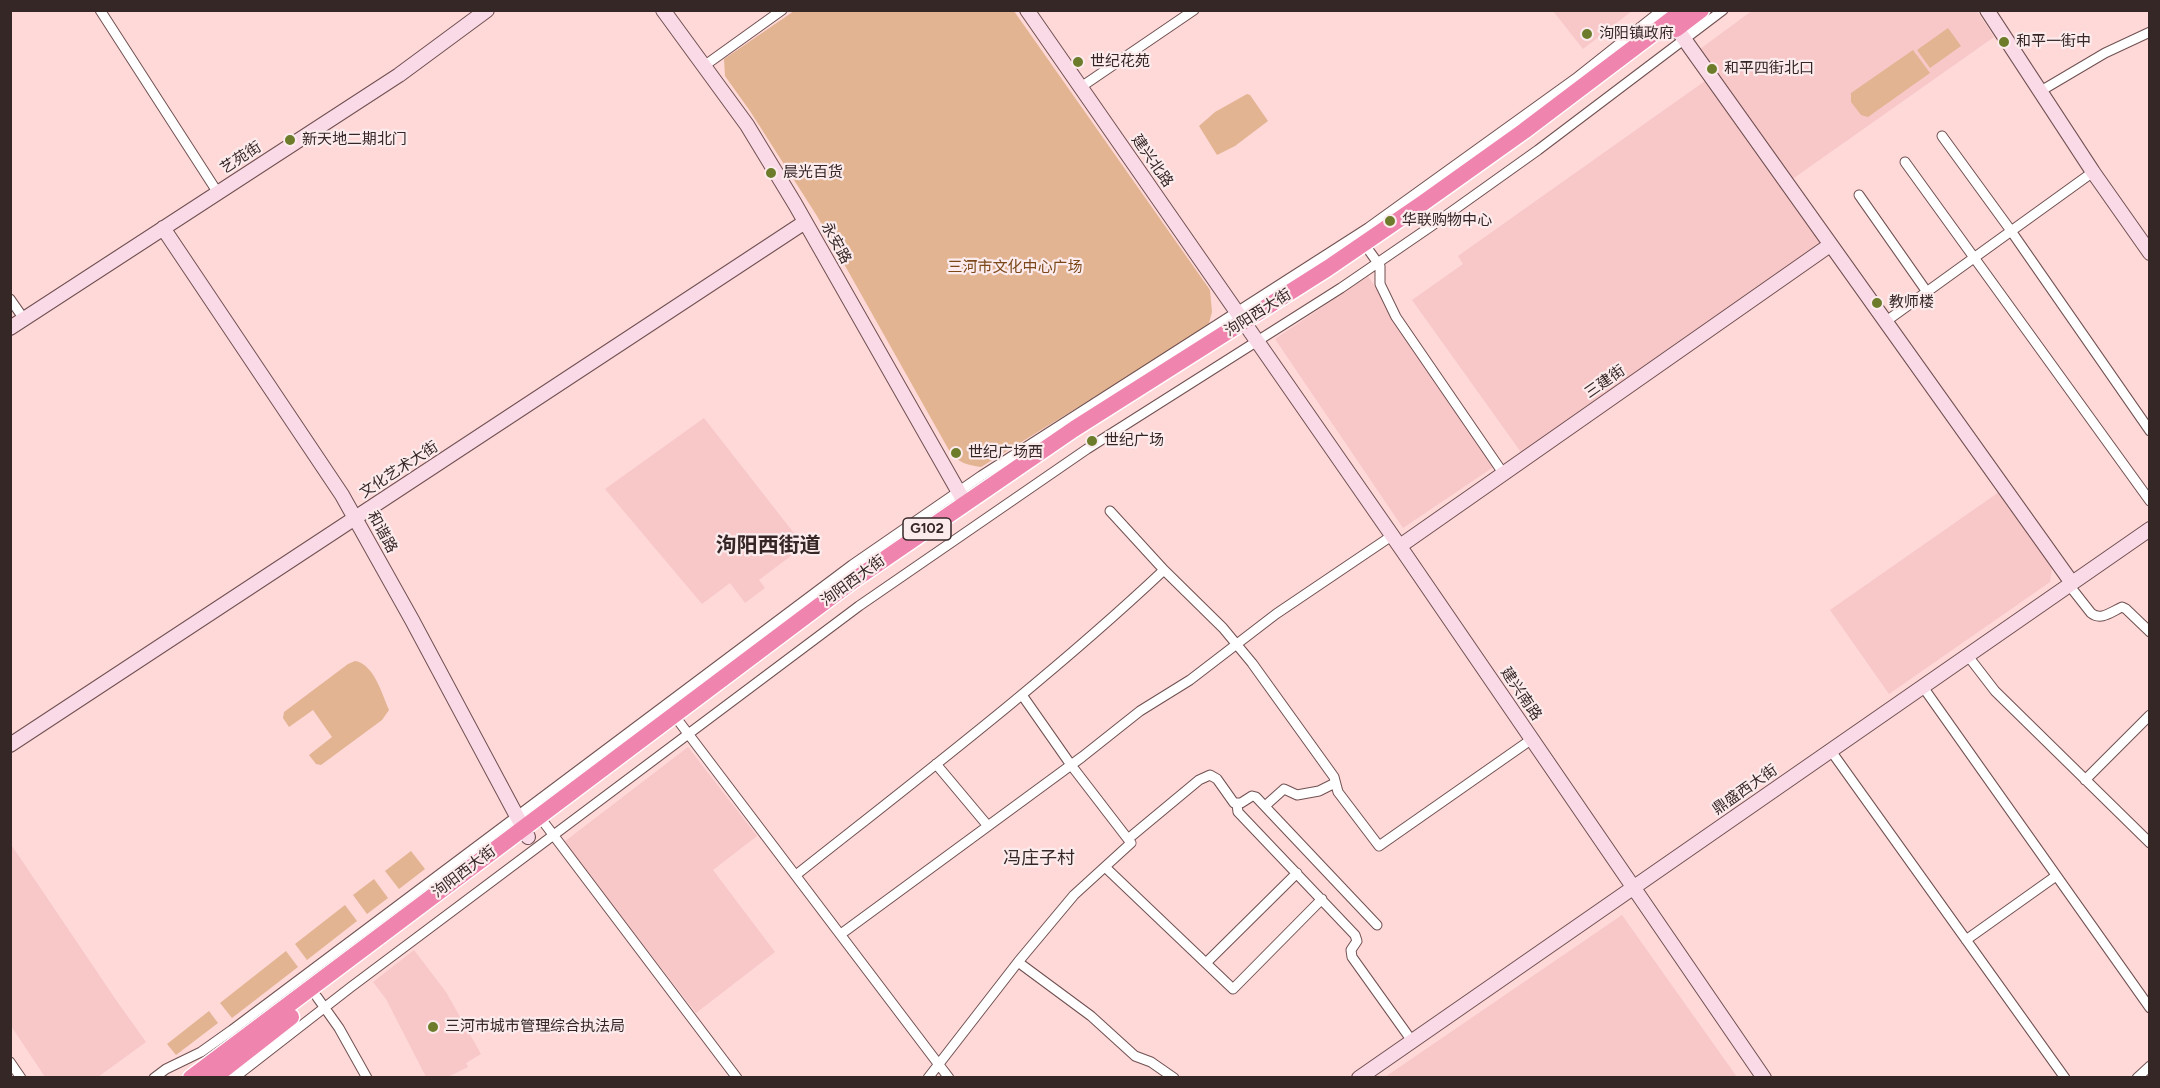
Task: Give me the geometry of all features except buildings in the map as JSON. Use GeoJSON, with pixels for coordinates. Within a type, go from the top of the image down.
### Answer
{"type":"FeatureCollection","features":[{"type":"Feature","properties":{"kind":"highway","name":"泃阳西大街"},"geometry":{"type":"LineString","coordinates":[[213,1077],[321,1002],[532,825],[684,728],[857,591],[997,493],[1247,326],[1424,203],[1684,10]]}},
{"type":"Feature","properties":{"kind":"highway","name":"泃阳西大街"},"geometry":{"type":"LineString","coordinates":[[191,1077],[532,825],[962,497],[1247,326],[1373,258],[1530,140],[1681,34],[1701,10]]}},
{"type":"Feature","properties":{"kind":"street"},"geometry":{"type":"LineString","coordinates":[[100,10],[218,192]]}},
{"type":"Feature","properties":{"kind":"street","name":"艺苑街"},"geometry":{"type":"LineString","coordinates":[[10,328],[399,75],[487,10]]}},
{"type":"Feature","properties":{"kind":"street","name":"永安路"},"geometry":{"type":"LineString","coordinates":[[663,10],[747,125],[962,497]]}},
{"type":"Feature","properties":{"kind":"street"},"geometry":{"type":"LineString","coordinates":[[704,66],[782,10]]}},
{"type":"Feature","properties":{"kind":"street","name":"建兴北路"},"geometry":{"type":"LineString","coordinates":[[1027,10],[1247,326]]}},
{"type":"Feature","properties":{"kind":"street"},"geometry":{"type":"LineString","coordinates":[[1081,87],[1194,10]]}},
{"type":"Feature","properties":{"kind":"street"},"geometry":{"type":"LineString","coordinates":[[1247,326],[1368,228],[1575,79],[1662,10]]}},
{"type":"Feature","properties":{"kind":"street"},"geometry":{"type":"LineString","coordinates":[[1723,10],[1681,34],[2091,614],[2101,617],[2121,608],[2126,609],[2150,632]]}},
{"type":"Feature","properties":{"kind":"street"},"geometry":{"type":"LineString","coordinates":[[1987,10],[2093,172],[2150,253]]}},
{"type":"Feature","properties":{"kind":"street"},"geometry":{"type":"LineString","coordinates":[[2040,92],[2105,53],[2150,32]]}},
{"type":"Feature","properties":{"kind":"street"},"geometry":{"type":"LineString","coordinates":[[1942,136],[2012,231],[2150,431]]}},
{"type":"Feature","properties":{"kind":"street"},"geometry":{"type":"LineString","coordinates":[[1905,162],[2150,501]]}},
{"type":"Feature","properties":{"kind":"street"},"geometry":{"type":"LineString","coordinates":[[1885,322],[2093,172]]}},
{"type":"Feature","properties":{"kind":"street"},"geometry":{"type":"LineString","coordinates":[[1859,195],[1927,292]]}},
{"type":"Feature","properties":{"kind":"street","name":"文化艺术大街"},"geometry":{"type":"LineString","coordinates":[[10,745],[805,222]]}},
{"type":"Feature","properties":{"kind":"street","name":"和谐路"},"geometry":{"type":"LineString","coordinates":[[167,225],[244,346],[359,516],[532,825]]}},
{"type":"Feature","properties":{"kind":"street","name":"三建街"},"geometry":{"type":"LineString","coordinates":[[1396,541],[1503,473],[1830,245]]}},
{"type":"Feature","properties":{"kind":"street"},"geometry":{"type":"LineString","coordinates":[[1373,258],[1380,266],[1380,284],[1396,317],[1503,473]]}},
{"type":"Feature","properties":{"kind":"street"},"geometry":{"type":"LineString","coordinates":[[10,299],[24,319]]}},
{"type":"Feature","properties":{"kind":"street","name":"建兴南路"},"geometry":{"type":"LineString","coordinates":[[1247,326],[1764,1077]]}},
{"type":"Feature","properties":{"kind":"street"},"geometry":{"type":"LineString","coordinates":[[1110,511],[1236,644],[1334,777],[1338,792],[1379,846],[1532,739]]}},
{"type":"Feature","properties":{"kind":"street","name":"鼎盛西大街"},"geometry":{"type":"LineString","coordinates":[[1359,1077],[2150,529]]}},
{"type":"Feature","properties":{"kind":"street"},"geometry":{"type":"LineString","coordinates":[[841,934],[1071,765],[1140,711],[1190,680],[1276,614],[1396,541]]}},
{"type":"Feature","properties":{"kind":"street"},"geometry":{"type":"LineString","coordinates":[[796,875],[1022,695],[1118,614],[1164,570]]}},
{"type":"Feature","properties":{"kind":"street"},"geometry":{"type":"LineString","coordinates":[[1968,656],[1995,691],[2150,843]]}},
{"type":"Feature","properties":{"kind":"street"},"geometry":{"type":"LineString","coordinates":[[1923,687],[2150,1008]]}},
{"type":"Feature","properties":{"kind":"street"},"geometry":{"type":"LineString","coordinates":[[928,1077],[1074,895],[1131,843],[1071,765],[1022,695]]}},
{"type":"Feature","properties":{"kind":"street"},"geometry":{"type":"LineString","coordinates":[[2085,780],[2150,715]]}},
{"type":"Feature","properties":{"kind":"street"},"geometry":{"type":"LineString","coordinates":[[684,728],[949,1077]]}},
{"type":"Feature","properties":{"kind":"street"},"geometry":{"type":"LineString","coordinates":[[1831,751],[2065,1077]]}},
{"type":"Feature","properties":{"kind":"street"},"geometry":{"type":"LineString","coordinates":[[936,764],[988,826]]}},
{"type":"Feature","properties":{"kind":"street"},"geometry":{"type":"LineString","coordinates":[[1128,839],[1199,780],[1208,775],[1217,779],[1227,796],[1237,804],[1238,812],[1355,935],[1357,941],[1352,950],[1352,957],[1413,1041]]}},
{"type":"Feature","properties":{"kind":"street"},"geometry":{"type":"LineString","coordinates":[[1265,806],[1284,789],[1293,795],[1298,795],[1304,792],[1319,791],[1335,783]]}},
{"type":"Feature","properties":{"kind":"street"},"geometry":{"type":"LineString","coordinates":[[1237,804],[1255,795],[1377,925]]}},
{"type":"Feature","properties":{"kind":"street"},"geometry":{"type":"LineString","coordinates":[[234,1077],[532,825]]}},
{"type":"Feature","properties":{"kind":"street"},"geometry":{"type":"LineString","coordinates":[[154,1077],[209,1047],[532,825]]}},
{"type":"Feature","properties":{"kind":"street"},"geometry":{"type":"LineString","coordinates":[[532,825],[737,1077]]}},
{"type":"Feature","properties":{"kind":"street"},"geometry":{"type":"LineString","coordinates":[[1105,867],[1233,989],[1322,899]]}},
{"type":"Feature","properties":{"kind":"street"},"geometry":{"type":"LineString","coordinates":[[1206,963],[1297,873]]}},
{"type":"Feature","properties":{"kind":"street"},"geometry":{"type":"LineString","coordinates":[[1966,940],[2056,876]]}},
{"type":"Feature","properties":{"kind":"street"},"geometry":{"type":"LineString","coordinates":[[1018,962],[1091,1016],[1135,1056],[1151,1062],[1174,1077]]}},
{"type":"Feature","properties":{"kind":"street"},"geometry":{"type":"LineString","coordinates":[[321,1002],[367,1077]]}},
{"type":"Feature","properties":{"kind":"street"},"geometry":{"type":"LineString","coordinates":[[10,1062],[21,1077]]}},
{"type":"Feature","properties":{"kind":"street"},"geometry":{"type":"LineString","coordinates":[[2137,1077],[2150,1066]]}},
{"type":"Feature","properties":{"kind":"shaded area"},"geometry":{"type":"Polygon","coordinates":[[[1753,10],[1977,11],[1994,37],[1791,180],[1700,49],[1753,10]]]}},
{"type":"Feature","properties":{"kind":"shaded area","name":"泃阳镇政府"},"geometry":{"type":"Polygon","coordinates":[[[1553,11],[1632,11],[1583,49],[1553,11]]]}},
{"type":"Feature","properties":{"kind":"shaded area"},"geometry":{"type":"Polygon","coordinates":[[[1705,81],[1823,243],[1523,455],[1412,300],[1463,264],[1458,256],[1705,81]]]}},
{"type":"Feature","properties":{"kind":"shaded area"},"geometry":{"type":"Polygon","coordinates":[[[1368,276],[1495,466],[1403,528],[1275,339],[1368,276]]]}},
{"type":"Feature","properties":{"kind":"shaded area"},"geometry":{"type":"Polygon","coordinates":[[[704,418],[804,546],[759,580],[765,588],[745,603],[730,583],[702,604],[605,489],[704,418]]]}},
{"type":"Feature","properties":{"kind":"shaded area"},"geometry":{"type":"Polygon","coordinates":[[[1999,492],[2052,568],[2050,582],[1889,694],[1830,610],[1999,492]]]}},
{"type":"Feature","properties":{"kind":"shaded area"},"geometry":{"type":"Polygon","coordinates":[[[688,747],[757,836],[713,870],[775,952],[696,1013],[564,842],[688,747]]]}},
{"type":"Feature","properties":{"kind":"shaded area"},"geometry":{"type":"Polygon","coordinates":[[[10,843],[146,1042],[98,1077],[45,1077],[11,1026],[10,843]]]}},
{"type":"Feature","properties":{"kind":"shaded area"},"geometry":{"type":"Polygon","coordinates":[[[1622,915],[1737,1077],[1385,1077],[1622,915]]]}},
{"type":"Feature","properties":{"kind":"shaded area","name":"三河市城市管理综合执法局"},"geometry":{"type":"Polygon","coordinates":[[[414,950],[446,992],[481,1054],[466,1063],[468,1067],[448,1077],[426,1077],[386,999],[373,982],[414,950]]]}},
{"type":"Feature","properties":{"kind":"green space","name":"三河市文化中心广场"},"geometry":{"type":"Polygon","coordinates":[[[794,11],[1014,11],[1210,290],[1212,312],[1208,327],[981,467],[957,459],[950,452],[817,216],[725,76],[724,59],[794,11]]]}},
{"type":"Feature","properties":{"kind":"green space"},"geometry":{"type":"Polygon","coordinates":[[[1948,28],[1961,46],[1930,68],[1917,50],[1948,28]]]}},
{"type":"Feature","properties":{"kind":"green space"},"geometry":{"type":"Polygon","coordinates":[[[1913,50],[1930,73],[1868,117],[1861,115],[1851,102],[1851,93],[1913,50]]]}},
{"type":"Feature","properties":{"kind":"green space"},"geometry":{"type":"Polygon","coordinates":[[[1247,94],[1268,121],[1235,146],[1217,155],[1199,126],[1215,112],[1247,94]]]}},
{"type":"Feature","properties":{"kind":"green space"},"geometry":{"type":"Polygon","coordinates":[[[355,661],[362,663],[372,674],[389,710],[382,720],[321,765],[316,764],[309,755],[332,737],[313,710],[289,727],[283,718],[284,712],[355,661]]]}},
{"type":"Feature","properties":{"kind":"green space"},"geometry":{"type":"Polygon","coordinates":[[[411,851],[425,869],[399,889],[385,871],[411,851]]]}},
{"type":"Feature","properties":{"kind":"green space"},"geometry":{"type":"Polygon","coordinates":[[[374,879],[388,898],[367,914],[353,895],[374,879]]]}},
{"type":"Feature","properties":{"kind":"green space"},"geometry":{"type":"Polygon","coordinates":[[[345,905],[357,921],[307,960],[295,944],[345,905]]]}},
{"type":"Feature","properties":{"kind":"green space"},"geometry":{"type":"Polygon","coordinates":[[[286,951],[298,967],[232,1018],[220,1003],[286,951]]]}},
{"type":"Feature","properties":{"kind":"green space"},"geometry":{"type":"Polygon","coordinates":[[[209,1011],[218,1023],[176,1055],[167,1044],[209,1011]]]}},
{"type":"Feature","properties":{"kind":"place","name":"泃阳镇政府"},"geometry":{"type":"Point","coordinates":[1587,34]}},
{"type":"Feature","properties":{"kind":"place","name":"和平一街中"},"geometry":{"type":"Point","coordinates":[2004,42]}},
{"type":"Feature","properties":{"kind":"place","name":"世纪花苑"},"geometry":{"type":"Point","coordinates":[1078,62]}},
{"type":"Feature","properties":{"kind":"place","name":"和平四街北口"},"geometry":{"type":"Point","coordinates":[1712,69]}},
{"type":"Feature","properties":{"kind":"place","name":"新天地二期北门"},"geometry":{"type":"Point","coordinates":[290,140]}},
{"type":"Feature","properties":{"kind":"place","name":"晨光百货"},"geometry":{"type":"Point","coordinates":[771,173]}},
{"type":"Feature","properties":{"kind":"place","name":"华联购物中心"},"geometry":{"type":"Point","coordinates":[1390,221]}},
{"type":"Feature","properties":{"kind":"place","name":"教师楼"},"geometry":{"type":"Point","coordinates":[1877,303]}},
{"type":"Feature","properties":{"kind":"place","name":"世纪广场"},"geometry":{"type":"Point","coordinates":[1092,441]}},
{"type":"Feature","properties":{"kind":"place","name":"世纪广场西"},"geometry":{"type":"Point","coordinates":[956,453]}},
{"type":"Feature","properties":{"kind":"place","name":"三河市城市管理综合执法局"},"geometry":{"type":"Point","coordinates":[433,1027]}},
{"type":"Feature","properties":{"kind":"district","name":"泃阳西街道"},"geometry":{"type":"Point","coordinates":[768,546]}},
{"type":"Feature","properties":{"kind":"district","name":"冯庄子村"},"geometry":{"type":"Point","coordinates":[1039,859]}}]}
